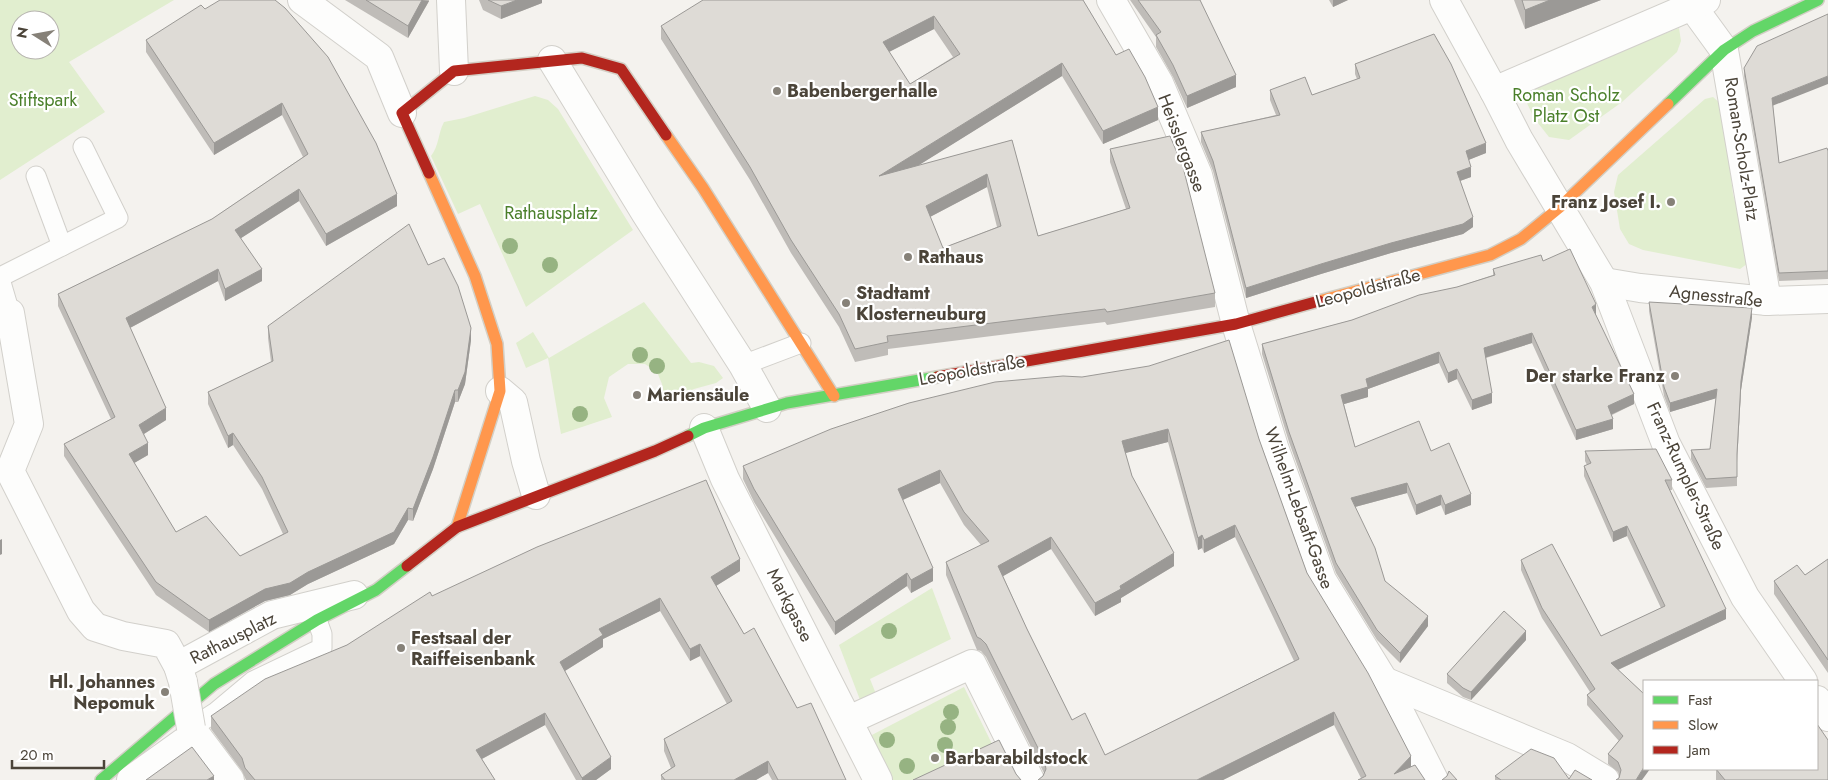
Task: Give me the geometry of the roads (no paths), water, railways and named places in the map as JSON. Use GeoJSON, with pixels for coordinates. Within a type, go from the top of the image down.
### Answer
{"type":"FeatureCollection","features":[{"type":"Feature","properties":{"kind":"street"},"geometry":{"type":"LineString","coordinates":[[302,0],[379,57],[474,276],[497,344],[500,391],[457,526]]}},
{"type":"Feature","properties":{"kind":"street"},"geometry":{"type":"LineString","coordinates":[[451,0],[454,71]]}},
{"type":"Feature","properties":{"kind":"street","name":"Heisslergasse"},"geometry":{"type":"LineString","coordinates":[[1111,0],[1159,83],[1198,174],[1236,324]]}},
{"type":"Feature","properties":{"kind":"street","name":"Franz-Rumpler-Straße"},"geometry":{"type":"LineString","coordinates":[[1444,0],[1519,140],[1604,282],[1666,444],[1744,597],[1802,680]]}},
{"type":"Feature","properties":{"kind":"street","name":"Leopoldstraße"},"geometry":{"type":"LineString","coordinates":[[834,396],[1236,324],[1490,255],[1521,239],[1560,207],[1724,50],[1753,31],[1818,0]]}},
{"type":"Feature","properties":{"kind":"street"},"geometry":{"type":"LineString","coordinates":[[1494,91],[1696,2]]}},
{"type":"Feature","properties":{"kind":"street","name":"Roman-Scholz-Platz"},"geometry":{"type":"LineString","coordinates":[[1696,2],[1724,50],[1767,301]]}},
{"type":"Feature","properties":{"kind":"street"},"geometry":{"type":"LineString","coordinates":[[402,113],[454,71],[582,58],[621,69],[703,188],[834,396]]}},
{"type":"Feature","properties":{"kind":"street"},"geometry":{"type":"LineString","coordinates":[[552,60],[768,408]]}},
{"type":"Feature","properties":{"kind":"street","name":"Agnesstraße"},"geometry":{"type":"LineString","coordinates":[[1604,282],[1640,288],[1767,301],[1828,299]]}},
{"type":"Feature","properties":{"kind":"street"},"geometry":{"type":"LineString","coordinates":[[10,313],[29,424],[10,471],[81,611],[95,627],[122,636],[166,644],[180,674],[192,731],[230,780]]}},
{"type":"Feature","properties":{"kind":"street","name":"Wilhelm-Lebsaft-Gasse"},"geometry":{"type":"LineString","coordinates":[[1236,324],[1274,447],[1322,580],[1384,681],[1434,780]]}},
{"type":"Feature","properties":{"kind":"street"},"geometry":{"type":"LineString","coordinates":[[500,391],[513,402],[526,461],[536,495]]}},
{"type":"Feature","properties":{"kind":"street","name":"Rathausplatz"},"geometry":{"type":"LineString","coordinates":[[101,780],[214,684],[317,620],[376,590],[457,526],[655,451],[704,428],[788,403],[834,396]]}},
{"type":"Feature","properties":{"kind":"street","name":"Markgasse"},"geometry":{"type":"LineString","coordinates":[[704,428],[725,479],[878,780]]}},
{"type":"Feature","properties":{"kind":"street","name":"Rathausplatz"},"geometry":{"type":"LineString","coordinates":[[180,674],[272,615],[376,590]]}},
{"type":"Feature","properties":{"kind":"street"},"geometry":{"type":"LineString","coordinates":[[849,720],[972,664],[1030,780]]}},
{"type":"Feature","properties":{"kind":"street"},"geometry":{"type":"LineString","coordinates":[[1384,681],[1566,757],[1605,780]]}},
{"type":"Feature","properties":{"kind":"street"},"geometry":{"type":"LineString","coordinates":[[1818,701],[1828,716]]}},
{"type":"Feature","properties":{"kind":"street"},"geometry":{"type":"LineString","coordinates":[[131,780],[192,731]]}},
{"type":"Feature","properties":{"kind":"lane"},"geometry":{"type":"LineString","coordinates":[[10,313],[0,278],[118,218],[83,147]]}},
{"type":"Feature","properties":{"kind":"lane"},"geometry":{"type":"LineString","coordinates":[[36,176],[62,246]]}},
{"type":"Feature","properties":{"kind":"lane"},"geometry":{"type":"LineString","coordinates":[[743,365],[801,343]]}},
{"type":"Feature","properties":{"kind":"lane"},"geometry":{"type":"LineString","coordinates":[[192,731],[253,681],[322,648],[322,634],[317,620]]}},
{"type":"Feature","properties":{"kind":"place","name":"Babenbergerhalle"},"geometry":{"type":"Point","coordinates":[777,91]}},
{"type":"Feature","properties":{"kind":"place","name":"Franz Josef I."},"geometry":{"type":"Point","coordinates":[1671,202]}},
{"type":"Feature","properties":{"kind":"place","name":"Rathaus"},"geometry":{"type":"Point","coordinates":[908,257]}},
{"type":"Feature","properties":{"kind":"place","name":"Stadtamt Klosterneuburg"},"geometry":{"type":"Point","coordinates":[846,303]}},
{"type":"Feature","properties":{"kind":"place","name":"Der starke Franz"},"geometry":{"type":"Point","coordinates":[1675,376]}},
{"type":"Feature","properties":{"kind":"place","name":"Mariensäule"},"geometry":{"type":"Point","coordinates":[637,395]}},
{"type":"Feature","properties":{"kind":"place","name":"Festsaal der Raiffeisenbank"},"geometry":{"type":"Point","coordinates":[401,648]}},
{"type":"Feature","properties":{"kind":"place","name":"Hl. Johannes Nepomuk"},"geometry":{"type":"Point","coordinates":[165,692]}},
{"type":"Feature","properties":{"kind":"place","name":"Barbarabildstock"},"geometry":{"type":"Point","coordinates":[935,758]}},
{"type":"Feature","properties":{"kind":"park label","name":"Stiftspark"},"geometry":{"type":"Point","coordinates":[43,100]}},
{"type":"Feature","properties":{"kind":"park label","name":"Roman Scholz Platz Ost"},"geometry":{"type":"Point","coordinates":[1566,105]}}]}
